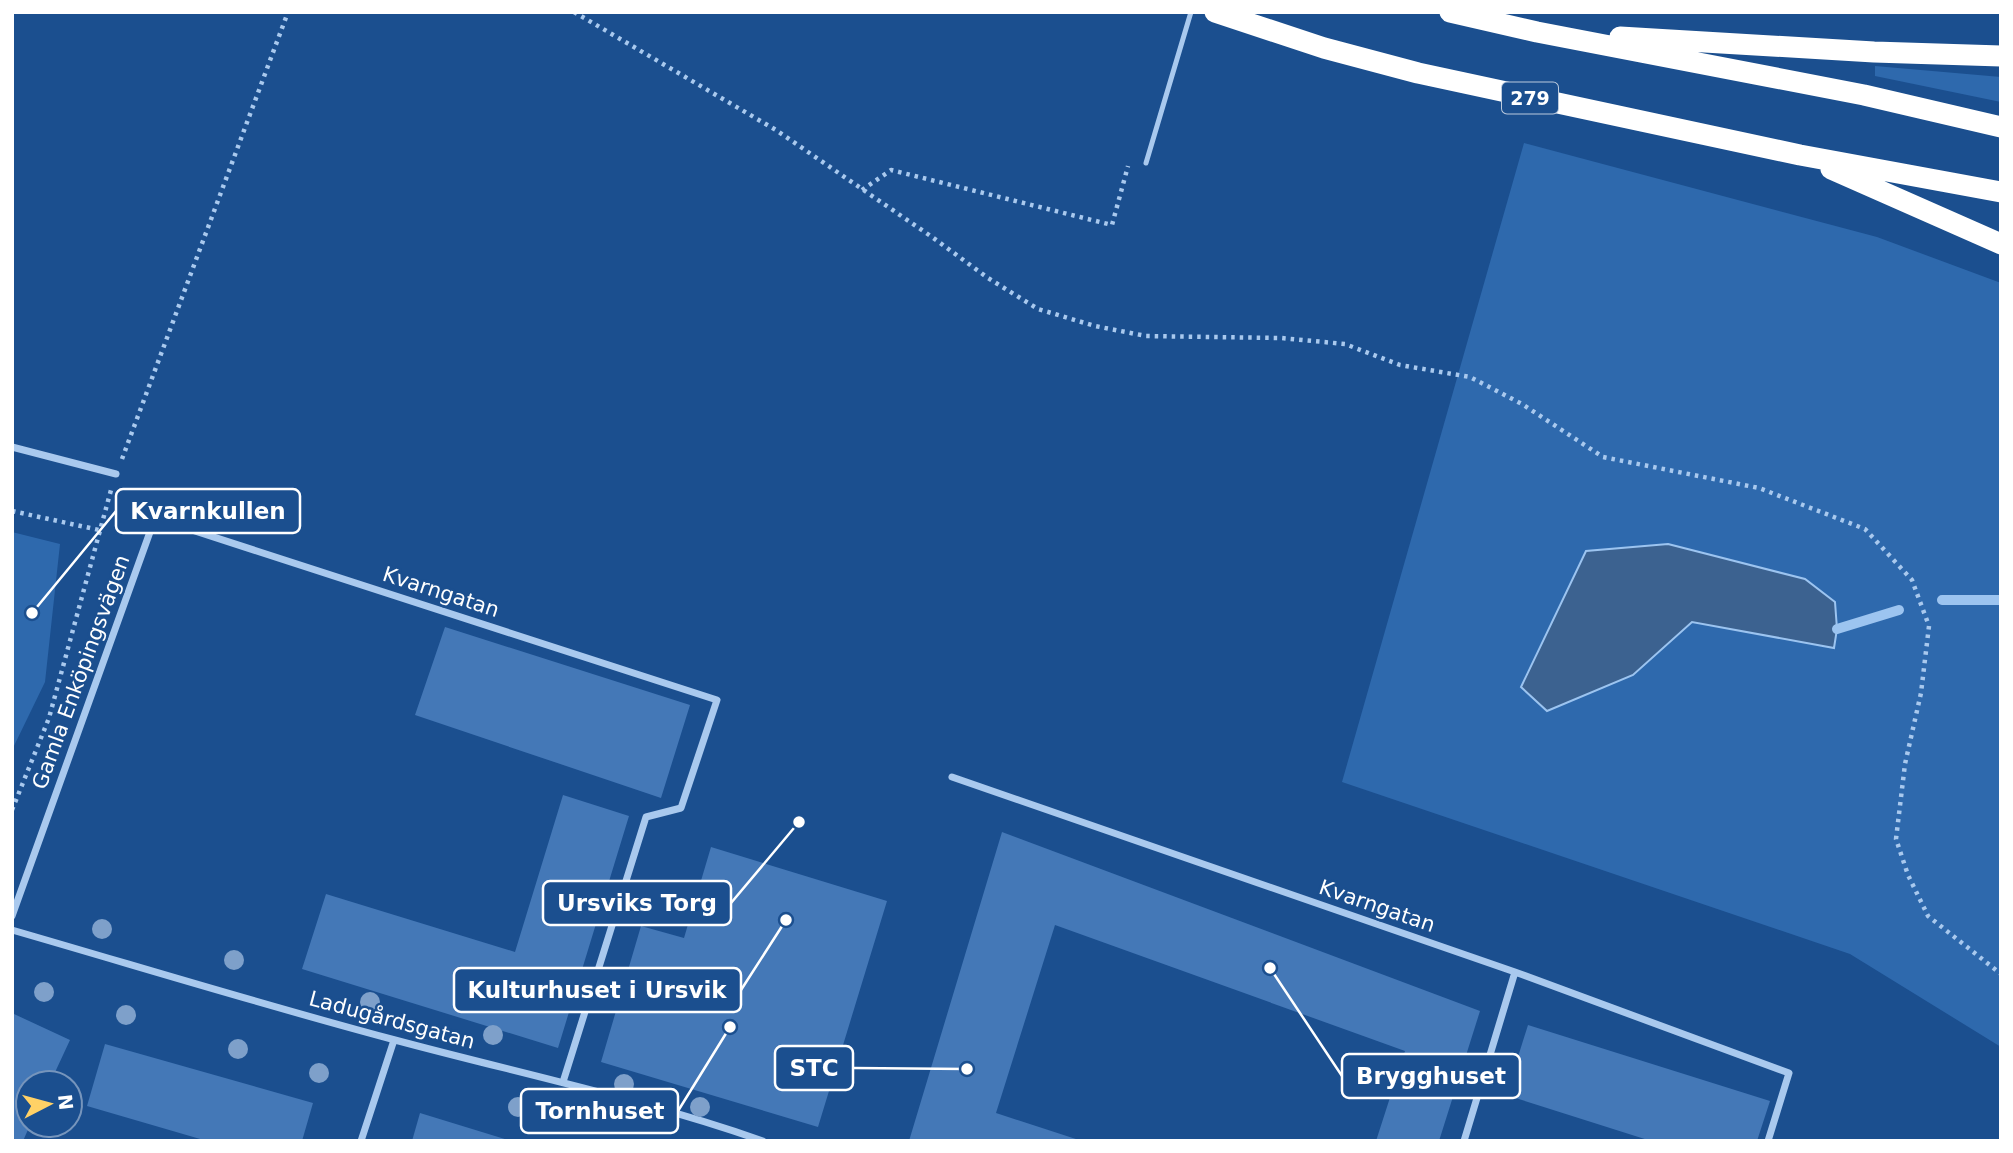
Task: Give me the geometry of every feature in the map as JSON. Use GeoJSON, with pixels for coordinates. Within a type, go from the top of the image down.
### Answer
{"type":"FeatureCollection","features":[{"type":"Feature","properties":{"kind":"highway","name":"279"},"geometry":{"type":"LineString","coordinates":[[1215,12],[1324,48],[1418,73],[1800,155]]}},
{"type":"Feature","properties":{"kind":"highway"},"geometry":{"type":"LineString","coordinates":[[1450,12],[1537,32],[1864,95],[2001,127]]}},
{"type":"Feature","properties":{"kind":"highway"},"geometry":{"type":"LineString","coordinates":[[1537,32],[1874,52],[2001,56]]}},
{"type":"Feature","properties":{"kind":"highway"},"geometry":{"type":"LineString","coordinates":[[1800,155],[2001,192]]}},
{"type":"Feature","properties":{"kind":"highway"},"geometry":{"type":"LineString","coordinates":[[1800,155],[2001,244]]}},
{"type":"Feature","properties":{"kind":"street"},"geometry":{"type":"LineString","coordinates":[[12,447],[116,474]]}},
{"type":"Feature","properties":{"kind":"street","name":"Kvarngatan"},"geometry":{"type":"LineString","coordinates":[[155,518],[717,700],[681,808],[646,817],[563,1082]]}},
{"type":"Feature","properties":{"kind":"street","name":"Gamla Enköpingsvägen"},"geometry":{"type":"LineString","coordinates":[[12,916],[155,518]]}},
{"type":"Feature","properties":{"kind":"street","name":"Kvarngatan"},"geometry":{"type":"LineString","coordinates":[[952,778],[1515,972],[1789,1073],[1768,1141]]}},
{"type":"Feature","properties":{"kind":"street","name":"Ladugårdsgatan"},"geometry":{"type":"LineString","coordinates":[[12,930],[394,1040],[717,1124],[763,1141]]}},
{"type":"Feature","properties":{"kind":"street"},"geometry":{"type":"LineString","coordinates":[[1464,1141],[1515,972]]}},
{"type":"Feature","properties":{"kind":"street"},"geometry":{"type":"LineString","coordinates":[[360,1141],[394,1040]]}},
{"type":"Feature","properties":{"kind":"lane"},"geometry":{"type":"LineString","coordinates":[[1146,163],[1191,12]]}},
{"type":"Feature","properties":{"kind":"path","name":"Gamla Enköpingsvägen"},"geometry":{"type":"LineString","coordinates":[[12,810],[49,718],[116,474],[288,12]]}},
{"type":"Feature","properties":{"kind":"path"},"geometry":{"type":"LineString","coordinates":[[574,12],[776,130],[988,278],[1038,309],[1095,326],[1146,336],[1281,338],[1345,344],[1400,365],[1470,377],[1522,404],[1603,457],[1759,488],[1865,529],[1912,580],[1929,626],[1921,693],[1905,764],[1896,839],[1908,875],[1928,916],[2001,974]]}},
{"type":"Feature","properties":{"kind":"path"},"geometry":{"type":"LineString","coordinates":[[862,190],[891,170],[1112,225],[1130,156]]}},
{"type":"Feature","properties":{"kind":"path"},"geometry":{"type":"LineString","coordinates":[[12,511],[99,530]]}},
{"type":"Feature","properties":{"kind":"shaded area"},"geometry":{"type":"Polygon","coordinates":[[[1875,66],[2001,77],[2001,102],[1875,76],[1875,66]]]}},
{"type":"Feature","properties":{"kind":"shaded area"},"geometry":{"type":"Polygon","coordinates":[[[1524,143],[1877,237],[2001,283],[2001,1047],[1850,954],[1342,782],[1524,143]]]}},
{"type":"Feature","properties":{"kind":"shaded area"},"geometry":{"type":"Polygon","coordinates":[[[12,532],[60,544],[45,682],[12,750],[12,532]]]}},
{"type":"Feature","properties":{"kind":"shaded area"},"geometry":{"type":"Polygon","coordinates":[[[1668,544],[1805,579],[1835,602],[1837,629],[1834,648],[1692,622],[1633,675],[1547,711],[1521,687],[1586,551],[1668,544]]]}},
{"type":"Feature","properties":{"kind":"building"},"geometry":{"type":"Polygon","coordinates":[[[445,627],[690,705],[661,798],[415,715],[445,627]]]}},
{"type":"Feature","properties":{"kind":"building"},"geometry":{"type":"Polygon","coordinates":[[[563,795],[629,816],[558,1048],[302,969],[326,894],[515,952],[563,795]]]}},
{"type":"Feature","properties":{"kind":"building"},"geometry":{"type":"Polygon","coordinates":[[[1002,832],[1480,1011],[1439,1141],[1376,1141],[1405,1051],[1055,925],[996,1113],[1082,1141],[909,1141],[1002,832]]]}},
{"type":"Feature","properties":{"kind":"building"},"geometry":{"type":"Polygon","coordinates":[[[711,847],[887,901],[818,1127],[601,1062],[641,926],[684,938],[711,847]]]}},
{"type":"Feature","properties":{"kind":"building"},"geometry":{"type":"Polygon","coordinates":[[[14,1014],[70,1040],[57,1069],[14,1069],[14,1139],[24,1139],[23,1141],[12,1141],[14,1014]]]}},
{"type":"Feature","properties":{"kind":"building"},"geometry":{"type":"Polygon","coordinates":[[[1528,1025],[1770,1101],[1757,1141],[1651,1141],[1506,1095],[1528,1025]]]}},
{"type":"Feature","properties":{"kind":"building"},"geometry":{"type":"Polygon","coordinates":[[[105,1044],[313,1103],[302,1141],[207,1141],[87,1106],[105,1044]]]}},
{"type":"Feature","properties":{"kind":"building"},"geometry":{"type":"Polygon","coordinates":[[[420,1113],[508,1140],[508,1141],[412,1141],[420,1113]]]}},
{"type":"Feature","properties":{"kind":"waterway"},"geometry":{"type":"LineString","coordinates":[[1942,600],[2001,600]]}},
{"type":"Feature","properties":{"kind":"waterway"},"geometry":{"type":"LineString","coordinates":[[1837,629],[1899,610]]}},
{"type":"Feature","properties":{"kind":"place","name":"Kvarnkullen"},"geometry":{"type":"Point","coordinates":[32,613]}},
{"type":"Feature","properties":{"kind":"place","name":"Ursviks Torg"},"geometry":{"type":"Point","coordinates":[799,822]}},
{"type":"Feature","properties":{"kind":"place","name":"Kulturhuset i Ursvik"},"geometry":{"type":"Point","coordinates":[786,920]}},
{"type":"Feature","properties":{"kind":"place","name":"Brygghuset"},"geometry":{"type":"Point","coordinates":[1270,968]}},
{"type":"Feature","properties":{"kind":"place","name":"Tornhuset"},"geometry":{"type":"Point","coordinates":[730,1027]}},
{"type":"Feature","properties":{"kind":"place","name":"STC"},"geometry":{"type":"Point","coordinates":[967,1069]}}]}
